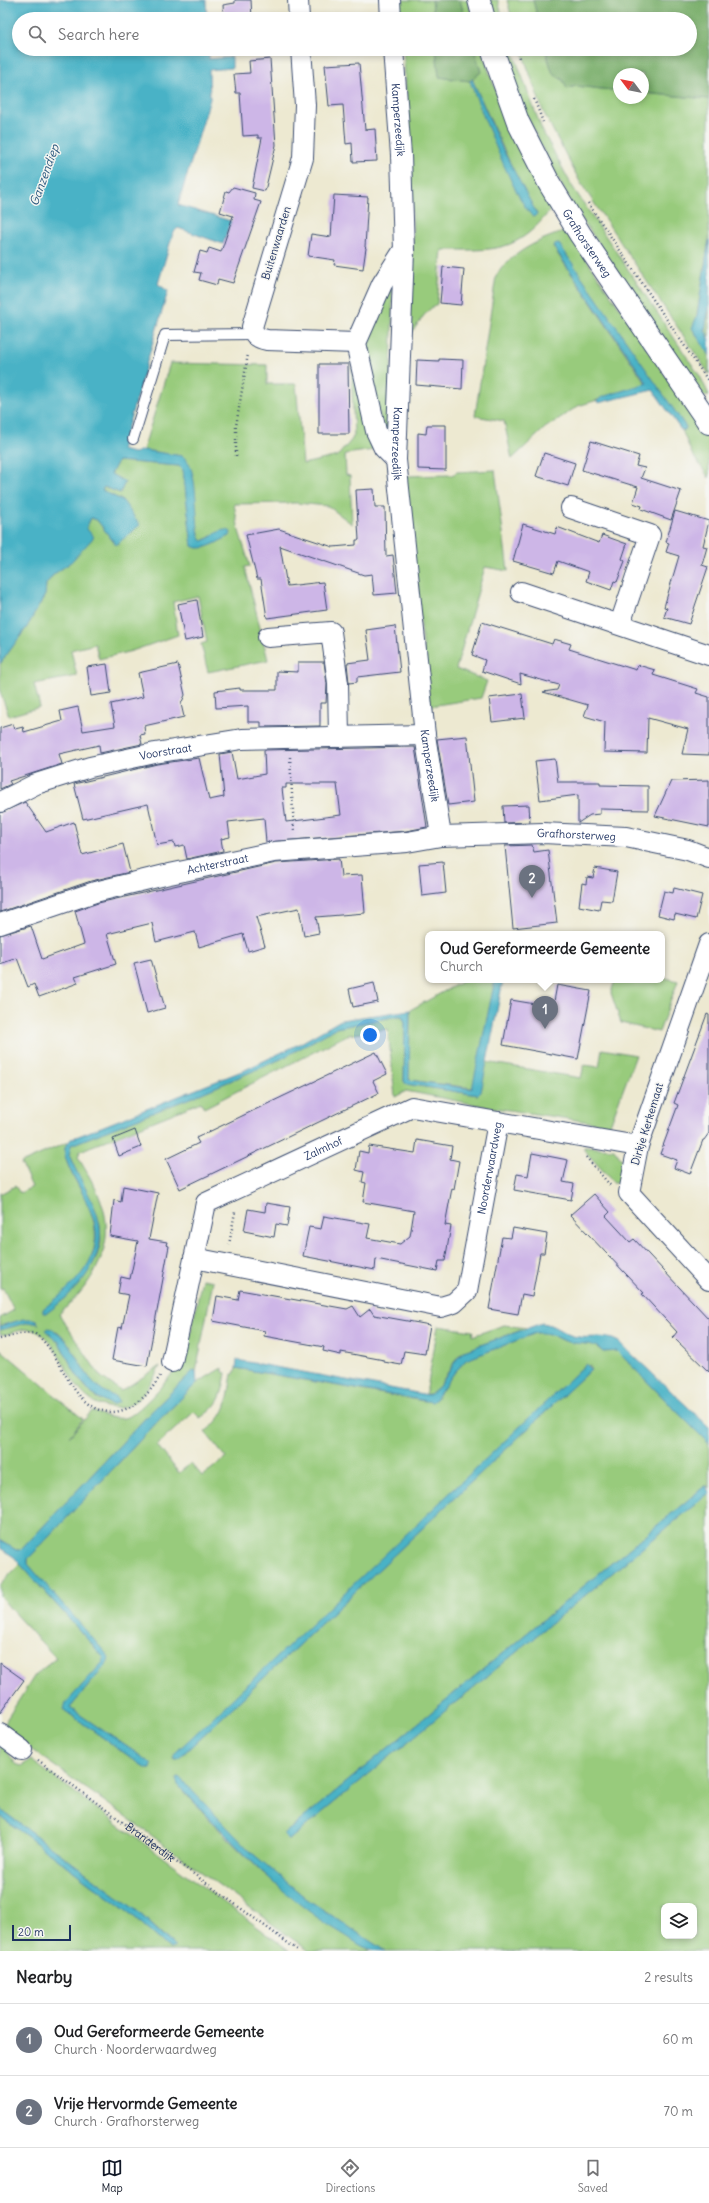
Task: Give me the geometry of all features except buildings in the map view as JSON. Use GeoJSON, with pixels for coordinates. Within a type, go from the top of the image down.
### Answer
{"type":"FeatureCollection","features":[{"type":"Feature","properties":{"kind":"main road"},"geometry":{"type":"LineString","coordinates":[[479,0],[482,12]]}},
{"type":"Feature","properties":{"kind":"main road","name":"Grafhorsterweg"},"geometry":{"type":"LineString","coordinates":[[494,56],[518,122],[553,190],[580,234],[709,423]]}},
{"type":"Feature","properties":{"kind":"street"},"geometry":{"type":"LineString","coordinates":[[298,0],[299,12]]}},
{"type":"Feature","properties":{"kind":"street"},"geometry":{"type":"LineString","coordinates":[[390,0],[391,12]]}},
{"type":"Feature","properties":{"kind":"street","name":"Buitenwaarden"},"geometry":{"type":"LineString","coordinates":[[254,334],[252,327],[253,319],[303,158],[305,105],[302,56]]}},
{"type":"Feature","properties":{"kind":"street","name":"Kamperzeedijk"},"geometry":{"type":"LineString","coordinates":[[393,56],[401,162],[404,251],[396,460],[425,735],[441,836]]}},
{"type":"Feature","properties":{"kind":"street"},"geometry":{"type":"LineString","coordinates":[[396,460],[384,448],[376,431],[356,343],[382,284],[404,251]]}},
{"type":"Feature","properties":{"kind":"street"},"geometry":{"type":"LineString","coordinates":[[254,334],[258,338],[267,340],[356,343]]}},
{"type":"Feature","properties":{"kind":"street"},"geometry":{"type":"LineString","coordinates":[[571,508],[650,535],[620,624]]}},
{"type":"Feature","properties":{"kind":"street"},"geometry":{"type":"LineString","coordinates":[[521,592],[709,654]]}},
{"type":"Feature","properties":{"kind":"street"},"geometry":{"type":"LineString","coordinates":[[268,637],[330,632],[338,683],[339,737]]}},
{"type":"Feature","properties":{"kind":"street","name":"Voorstraat"},"geometry":{"type":"LineString","coordinates":[[0,802],[36,784],[90,767],[155,753],[242,739],[425,735]]}},
{"type":"Feature","properties":{"kind":"street","name":"Grafhorsterweg"},"geometry":{"type":"LineString","coordinates":[[441,836],[543,833],[626,837],[688,850],[709,858]]}},
{"type":"Feature","properties":{"kind":"street","name":"Achterstraat"},"geometry":{"type":"LineString","coordinates":[[0,924],[95,892],[158,876],[274,852],[407,842],[441,836]]}},
{"type":"Feature","properties":{"kind":"street","name":"Dirkje Kerkemaat"},"geometry":{"type":"LineString","coordinates":[[629,1193],[638,1146],[709,944]]}},
{"type":"Feature","properties":{"kind":"street","name":"Zalmhof"},"geometry":{"type":"LineString","coordinates":[[172,1362],[206,1203],[412,1107],[498,1122]]}},
{"type":"Feature","properties":{"kind":"street","name":"Noorderwaardweg"},"geometry":{"type":"LineString","coordinates":[[226,1263],[441,1307],[454,1303],[467,1291],[498,1122],[638,1146]]}},
{"type":"Feature","properties":{"kind":"street"},"geometry":{"type":"LineString","coordinates":[[629,1193],[709,1280]]}},
{"type":"Feature","properties":{"kind":"street"},"geometry":{"type":"LineString","coordinates":[[194,1258],[226,1263]]}},
{"type":"Feature","properties":{"kind":"street"},"geometry":{"type":"LineString","coordinates":[[0,1734],[22,1750]]}},
{"type":"Feature","properties":{"kind":"lane"},"geometry":{"type":"LineString","coordinates":[[133,439],[164,335],[254,334]]}},
{"type":"Feature","properties":{"kind":"path"},"geometry":{"type":"LineString","coordinates":[[519,56],[520,60]]}},
{"type":"Feature","properties":{"kind":"path"},"geometry":{"type":"LineString","coordinates":[[532,94],[546,128]]}},
{"type":"Feature","properties":{"kind":"path"},"geometry":{"type":"LineString","coordinates":[[586,200],[709,382]]}},
{"type":"Feature","properties":{"kind":"path"},"geometry":{"type":"LineString","coordinates":[[236,456],[236,426],[239,399],[254,334]]}},
{"type":"Feature","properties":{"kind":"path"},"geometry":{"type":"LineString","coordinates":[[289,738],[296,851]]}},
{"type":"Feature","properties":{"kind":"path"},"geometry":{"type":"LineString","coordinates":[[563,1132],[612,1187],[629,1193]]}},
{"type":"Feature","properties":{"kind":"path"},"geometry":{"type":"LineString","coordinates":[[226,1263],[239,1187]]}},
{"type":"Feature","properties":{"kind":"path"},"geometry":{"type":"LineString","coordinates":[[0,1339],[19,1334],[34,1333],[46,1343],[81,1397],[92,1406],[108,1412],[123,1411],[139,1402],[154,1386],[165,1362],[172,1362]]}},
{"type":"Feature","properties":{"kind":"path","name":"Branderdijk"},"geometry":{"type":"LineString","coordinates":[[22,1750],[110,1812],[299,1951]]}},
{"type":"Feature","properties":{"kind":"green space"},"geometry":{"type":"Polygon","coordinates":[[[399,0],[432,0],[433,12],[400,12],[399,0]]]}},
{"type":"Feature","properties":{"kind":"green space"},"geometry":{"type":"Polygon","coordinates":[[[432,0],[460,0],[463,12],[433,12],[432,0]]]}},
{"type":"Feature","properties":{"kind":"green space"},"geometry":{"type":"Polygon","coordinates":[[[460,0],[468,0],[471,12],[463,12],[460,0]]]}},
{"type":"Feature","properties":{"kind":"green space"},"geometry":{"type":"Polygon","coordinates":[[[489,0],[498,0],[501,12],[492,12],[489,0]]]}},
{"type":"Feature","properties":{"kind":"green space"},"geometry":{"type":"Polygon","coordinates":[[[507,0],[533,0],[536,12],[510,12],[507,0]]]}},
{"type":"Feature","properties":{"kind":"green space"},"geometry":{"type":"Polygon","coordinates":[[[533,0],[709,0],[709,99],[649,94],[649,68],[613,68],[613,90],[576,86],[567,89],[563,80],[553,74],[547,56],[697,56],[697,12],[536,12],[533,0]]]}},
{"type":"Feature","properties":{"kind":"green space"},"geometry":{"type":"Polygon","coordinates":[[[404,56],[437,56],[439,77],[470,81],[509,175],[527,209],[534,216],[472,79],[481,72],[476,56],[484,56],[504,111],[551,209],[539,224],[515,242],[490,249],[442,250],[437,304],[424,315],[407,339],[413,250],[411,157],[404,56]]]}},
{"type":"Feature","properties":{"kind":"green space"},"geometry":{"type":"Polygon","coordinates":[[[437,56],[476,56],[481,72],[470,81],[439,77],[437,56]]]}},
{"type":"Feature","properties":{"kind":"green space"},"geometry":{"type":"Polygon","coordinates":[[[505,56],[515,56],[542,130],[572,186],[701,378],[709,395],[703,396],[573,206],[544,152],[521,103],[505,56]]]}},
{"type":"Feature","properties":{"kind":"green space"},"geometry":{"type":"Polygon","coordinates":[[[523,56],[547,56],[553,74],[563,80],[567,88],[576,86],[613,90],[613,104],[649,104],[649,94],[709,99],[709,240],[694,332],[709,355],[709,374],[580,182],[543,111],[523,56]]]}},
{"type":"Feature","properties":{"kind":"green space"},"geometry":{"type":"Polygon","coordinates":[[[567,231],[709,439],[709,478],[692,454],[682,430],[685,430],[686,427],[553,247],[647,385],[578,406],[545,428],[512,459],[504,421],[475,416],[496,276],[509,260],[527,248],[537,242],[567,231]]]}},
{"type":"Feature","properties":{"kind":"green space"},"geometry":{"type":"Polygon","coordinates":[[[393,277],[390,436],[382,426],[364,350],[393,277]]]}},
{"type":"Feature","properties":{"kind":"green space"},"geometry":{"type":"Polygon","coordinates":[[[709,305],[709,338],[705,330],[709,305]]]}},
{"type":"Feature","properties":{"kind":"green space"},"geometry":{"type":"Polygon","coordinates":[[[170,363],[267,365],[267,384],[296,384],[303,464],[338,456],[353,438],[351,364],[374,450],[345,454],[346,475],[350,476],[352,524],[328,506],[296,503],[234,504],[239,531],[250,566],[245,567],[268,660],[208,672],[201,644],[207,642],[198,596],[173,602],[178,635],[132,651],[99,659],[95,644],[71,650],[77,676],[34,684],[40,707],[9,716],[0,692],[0,664],[27,627],[45,595],[46,584],[54,574],[70,563],[91,518],[97,520],[116,545],[123,501],[102,490],[104,487],[120,493],[125,482],[111,474],[118,461],[179,466],[183,470],[192,546],[207,546],[230,536],[216,533],[203,541],[200,539],[182,456],[143,450],[170,363]]]}},
{"type":"Feature","properties":{"kind":"green space"},"geometry":{"type":"Polygon","coordinates":[[[495,470],[508,571],[485,567],[456,669],[487,681],[481,698],[430,706],[404,476],[452,475],[457,472],[495,470]]]}},
{"type":"Feature","properties":{"kind":"green space"},"geometry":{"type":"Polygon","coordinates":[[[665,978],[678,981],[659,1032],[621,1023],[611,993],[614,983],[665,983],[665,978]]]}},
{"type":"Feature","properties":{"kind":"green space"},"geometry":{"type":"Polygon","coordinates":[[[460,983],[494,983],[473,1088],[409,1080],[410,1010],[460,983]]]}},
{"type":"Feature","properties":{"kind":"green space"},"geometry":{"type":"Polygon","coordinates":[[[402,1016],[405,1022],[404,1081],[406,1084],[478,1095],[481,1092],[486,1062],[581,1078],[584,1065],[599,1067],[602,1049],[636,1055],[610,1125],[488,1107],[406,1091],[395,1097],[388,1029],[347,1035],[204,1108],[201,1102],[80,1151],[78,1157],[101,1201],[105,1218],[106,1234],[104,1249],[99,1264],[82,1290],[59,1314],[100,1376],[121,1391],[160,1366],[153,1380],[143,1394],[131,1404],[116,1408],[99,1405],[87,1397],[77,1386],[61,1359],[44,1336],[29,1329],[0,1335],[0,1330],[29,1322],[39,1324],[24,1319],[0,1326],[0,1318],[14,1310],[3,1288],[0,1289],[0,1194],[15,1186],[20,1193],[32,1187],[21,1163],[68,1142],[65,1155],[70,1169],[87,1203],[94,1223],[95,1244],[87,1268],[66,1293],[43,1309],[65,1299],[96,1259],[101,1242],[100,1224],[69,1155],[71,1145],[195,1096],[281,1059],[336,1028],[402,1016]],[[57,1331],[47,1332],[55,1338],[60,1345],[82,1382],[90,1392],[100,1400],[107,1394],[90,1379],[70,1345],[57,1331]]]}},
{"type":"Feature","properties":{"kind":"green space"},"geometry":{"type":"Polygon","coordinates":[[[584,1147],[614,1149],[625,1164],[623,1179],[619,1183],[614,1183],[584,1150],[584,1147]]]}},
{"type":"Feature","properties":{"kind":"green space"},"geometry":{"type":"Polygon","coordinates":[[[202,1279],[213,1281],[196,1372],[193,1371],[154,1409],[21,1550],[16,1550],[0,1540],[0,1349],[83,1419],[69,1437],[92,1411],[114,1418],[128,1417],[139,1409],[163,1385],[177,1365],[182,1344],[189,1341],[202,1279]]]}},
{"type":"Feature","properties":{"kind":"green space"},"geometry":{"type":"Polygon","coordinates":[[[504,1325],[527,1328],[464,1351],[458,1356],[436,1391],[432,1394],[426,1394],[438,1326],[473,1331],[472,1336],[504,1325]]]}},
{"type":"Feature","properties":{"kind":"green space"},"geometry":{"type":"Polygon","coordinates":[[[546,1332],[565,1341],[594,1345],[603,1352],[617,1351],[709,1444],[709,1488],[706,1485],[284,1834],[289,1840],[709,1493],[709,1951],[385,1951],[307,1899],[251,1853],[178,1785],[226,1837],[262,1872],[309,1911],[370,1951],[309,1951],[125,1816],[1,1728],[35,1675],[56,1658],[0,1596],[0,1585],[20,1564],[104,1658],[103,1662],[64,1710],[147,1769],[150,1769],[148,1761],[70,1708],[108,1662],[28,1564],[28,1559],[159,1420],[197,1383],[220,1369],[223,1368],[223,1372],[226,1373],[221,1394],[212,1409],[200,1418],[194,1412],[157,1445],[179,1473],[191,1463],[202,1476],[226,1458],[205,1432],[219,1419],[223,1413],[228,1400],[232,1374],[234,1374],[236,1368],[423,1401],[436,1399],[454,1373],[466,1360],[536,1333],[546,1332]],[[586,1364],[173,1757],[178,1759],[591,1369],[591,1367],[586,1364]]]}},
{"type":"Feature","properties":{"kind":"green space"},"geometry":{"type":"Polygon","coordinates":[[[0,1742],[16,1764],[21,1766],[31,1760],[290,1951],[0,1951],[0,1816],[132,1915],[170,1949],[175,1946],[136,1910],[0,1809],[0,1742]]]}},
{"type":"Feature","properties":{"kind":"water","name":"Ganzendiep"},"geometry":{"type":"Polygon","coordinates":[[[0,0],[206,0],[207,12],[12,12],[12,56],[209,56],[209,59],[232,57],[232,68],[209,70],[210,99],[178,205],[231,221],[223,244],[178,228],[173,233],[158,284],[168,291],[121,450],[134,453],[143,450],[182,456],[188,462],[192,470],[196,494],[200,539],[203,541],[224,530],[231,532],[230,536],[206,547],[196,548],[192,546],[183,470],[179,466],[118,461],[111,474],[125,482],[120,493],[104,487],[102,490],[123,501],[140,525],[116,545],[97,520],[91,518],[86,528],[94,537],[70,563],[54,574],[46,584],[45,595],[27,627],[0,664],[0,0]]]}},
{"type":"Feature","properties":{"kind":"water"},"geometry":{"type":"Polygon","coordinates":[[[472,79],[502,148],[537,214],[534,217],[518,195],[509,176],[474,93],[470,81],[472,79]]]}},
{"type":"Feature","properties":{"kind":"water"},"geometry":{"type":"Polygon","coordinates":[[[709,240],[709,305],[705,330],[709,338],[709,355],[692,328],[697,316],[709,240]]]}},
{"type":"Feature","properties":{"kind":"water"},"geometry":{"type":"Polygon","coordinates":[[[556,243],[559,244],[686,427],[685,430],[681,430],[653,390],[598,403],[597,401],[602,397],[647,383],[553,246],[556,243]]]}},
{"type":"Feature","properties":{"kind":"water"},"geometry":{"type":"Polygon","coordinates":[[[494,983],[502,983],[481,1092],[478,1095],[406,1084],[404,1081],[405,1022],[402,1016],[398,1016],[336,1028],[281,1059],[195,1096],[71,1145],[69,1155],[97,1214],[100,1230],[99,1244],[96,1258],[80,1283],[59,1304],[47,1313],[43,1313],[43,1309],[73,1284],[89,1263],[94,1251],[96,1238],[93,1217],[68,1165],[65,1155],[65,1147],[71,1139],[247,1069],[299,1044],[341,1020],[410,1010],[409,1080],[472,1089],[494,983]]]}},
{"type":"Feature","properties":{"kind":"water"},"geometry":{"type":"Polygon","coordinates":[[[24,1319],[34,1319],[39,1324],[29,1322],[0,1330],[0,1326],[24,1319]]]}},
{"type":"Feature","properties":{"kind":"water"},"geometry":{"type":"Polygon","coordinates":[[[542,1323],[550,1325],[573,1336],[602,1337],[619,1342],[709,1427],[709,1444],[617,1351],[603,1352],[595,1346],[565,1341],[544,1333],[536,1333],[466,1360],[454,1373],[436,1399],[432,1402],[236,1368],[237,1360],[428,1395],[438,1388],[464,1351],[542,1323]]]}},
{"type":"Feature","properties":{"kind":"water"},"geometry":{"type":"Polygon","coordinates":[[[48,1328],[58,1333],[66,1340],[93,1381],[103,1390],[116,1397],[119,1402],[112,1405],[92,1394],[76,1374],[59,1342],[45,1330],[48,1328]]]}},
{"type":"Feature","properties":{"kind":"water"},"geometry":{"type":"Polygon","coordinates":[[[586,1364],[591,1369],[178,1759],[175,1759],[174,1754],[586,1364]]]}},
{"type":"Feature","properties":{"kind":"water"},"geometry":{"type":"Polygon","coordinates":[[[193,1371],[196,1372],[197,1383],[159,1420],[28,1559],[28,1564],[109,1657],[108,1662],[70,1708],[148,1761],[152,1765],[151,1769],[147,1769],[64,1710],[66,1703],[103,1662],[104,1658],[14,1557],[0,1548],[0,1540],[16,1550],[21,1550],[154,1409],[193,1371]]]}},
{"type":"Feature","properties":{"kind":"water"},"geometry":{"type":"Polygon","coordinates":[[[706,1485],[709,1493],[289,1840],[284,1834],[706,1485]]]}},
{"type":"Feature","properties":{"kind":"water"},"geometry":{"type":"Polygon","coordinates":[[[179,1777],[252,1853],[307,1899],[385,1951],[372,1950],[362,1946],[319,1919],[297,1902],[256,1865],[178,1785],[176,1779],[179,1777]]]}},
{"type":"Feature","properties":{"kind":"water"},"geometry":{"type":"Polygon","coordinates":[[[0,1809],[136,1910],[175,1947],[170,1949],[132,1915],[0,1816],[0,1809]]]}},
{"type":"Feature","properties":{"kind":"place","name":"Vrije Hervormde Gemeente"},"geometry":{"type":"Point","coordinates":[532,898]}},
{"type":"Feature","properties":{"kind":"place","name":"Oud Gereformeerde Gemeente"},"geometry":{"type":"Point","coordinates":[545,1029]}}]}
